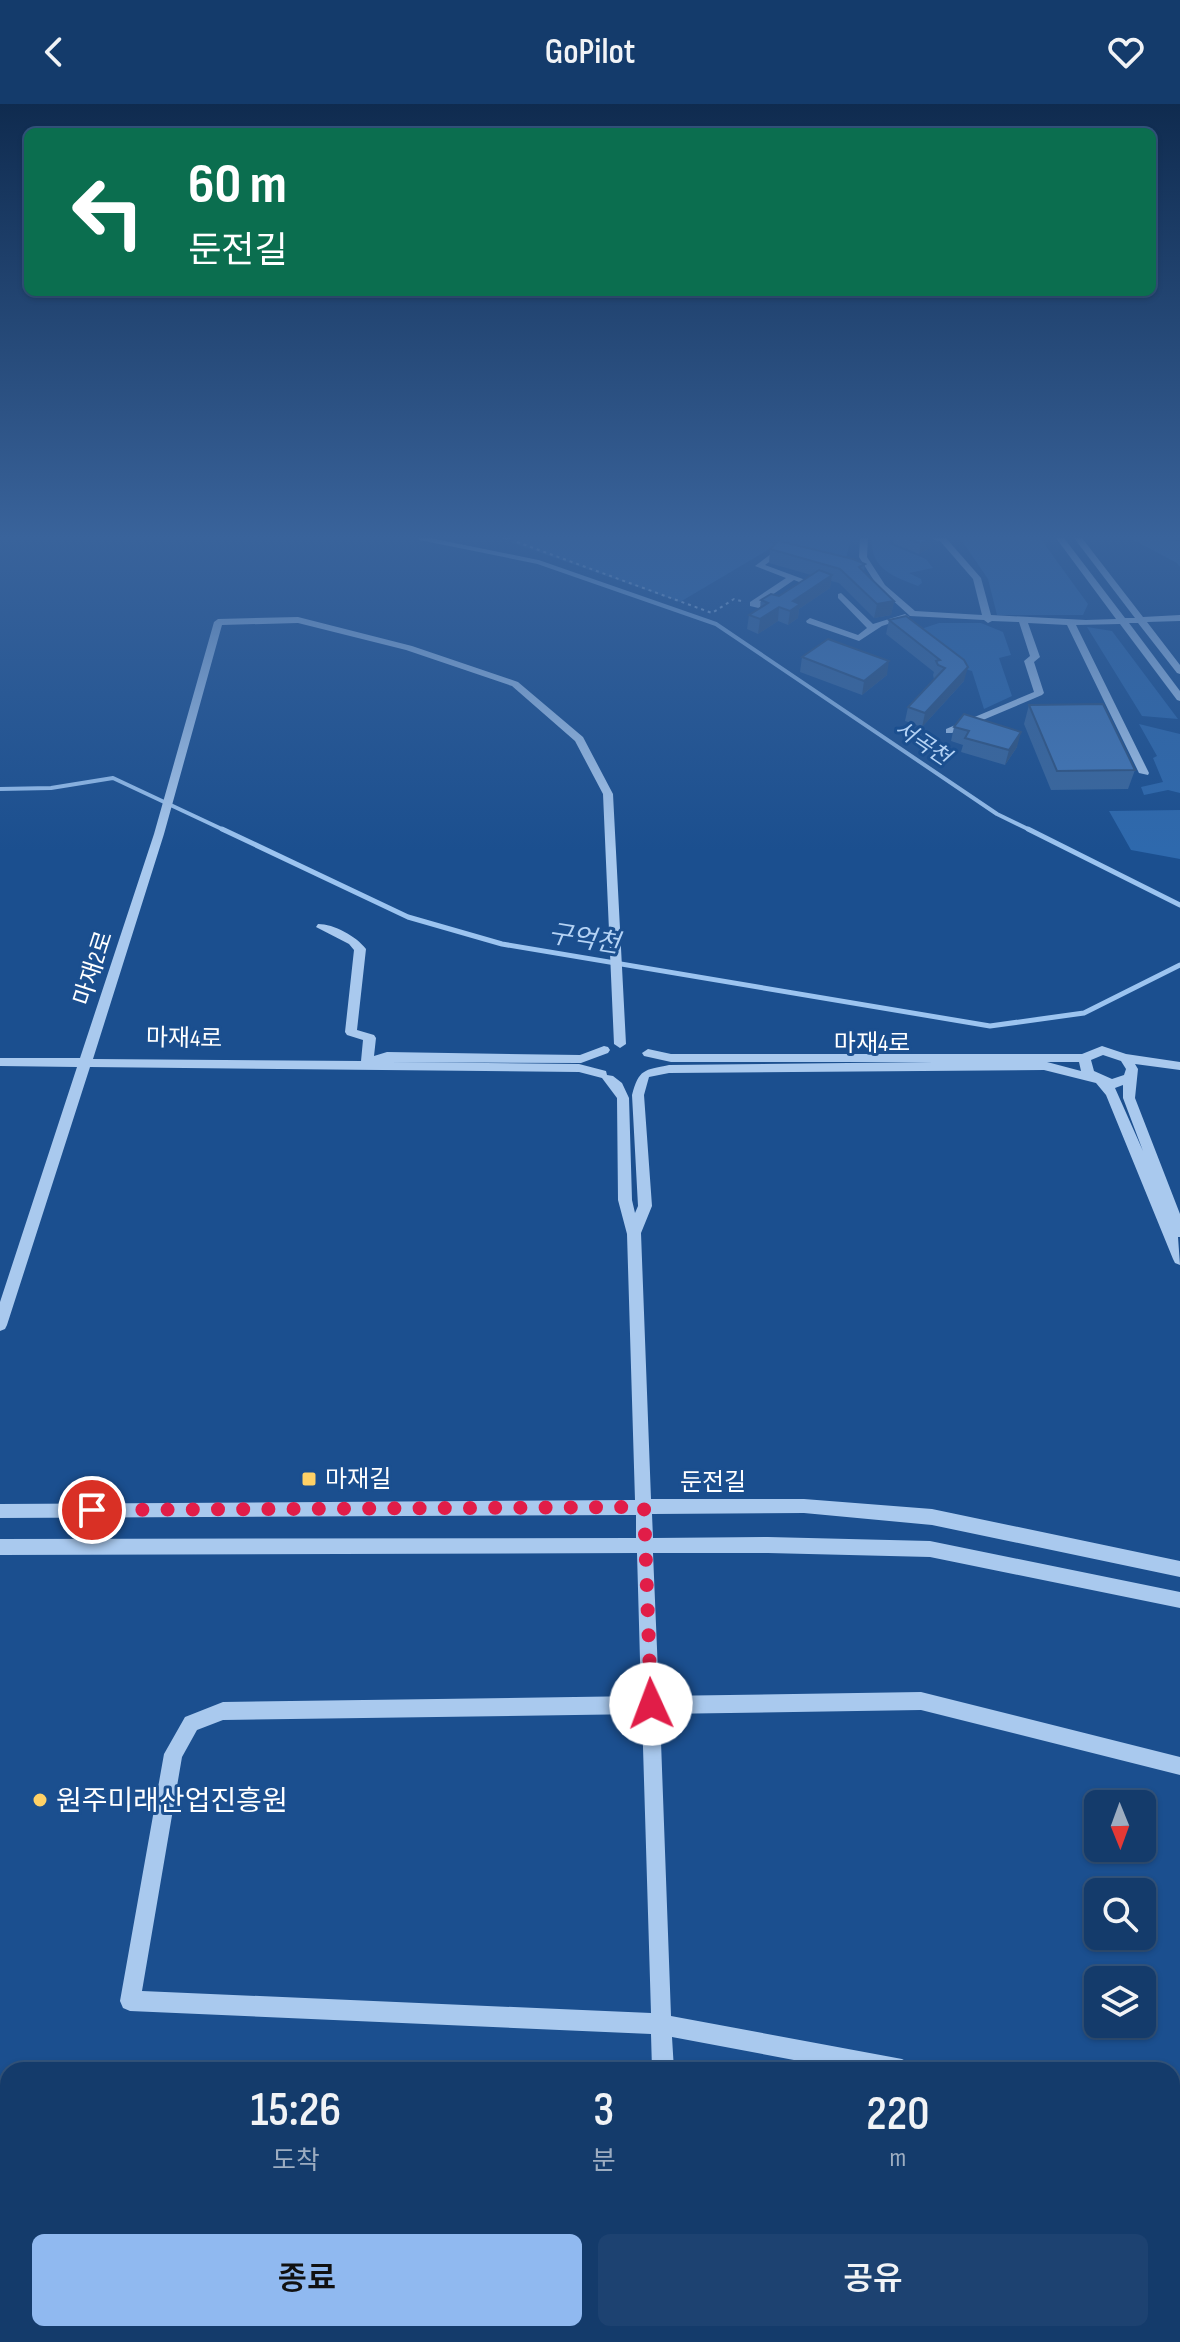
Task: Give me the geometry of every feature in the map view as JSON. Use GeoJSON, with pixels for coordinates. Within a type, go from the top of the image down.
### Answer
{"type":"FeatureCollection","features":[{"type":"Feature","properties":{"kind":"street","name":"마재2로"},"geometry":{"type":"LineString","coordinates":[[0,1325],[159,834],[212,642]]}},
{"type":"Feature","properties":{"kind":"street","name":"마재2로"},"geometry":{"type":"LineString","coordinates":[[387,642],[515,684],[579,739],[608,794],[620,1044]]}},
{"type":"Feature","properties":{"kind":"street"},"geometry":{"type":"LineString","coordinates":[[949,731],[1039,693],[1029,661],[1035,657],[1030,642]]}},
{"type":"Feature","properties":{"kind":"street"},"geometry":{"type":"LineString","coordinates":[[1080,642],[1144,773]]}},
{"type":"Feature","properties":{"kind":"street"},"geometry":{"type":"LineString","coordinates":[[1139,642],[1180,698]]}},
{"type":"Feature","properties":{"kind":"street"},"geometry":{"type":"LineString","coordinates":[[1158,642],[1180,671]]}},
{"type":"Feature","properties":{"kind":"street"},"geometry":{"type":"LineString","coordinates":[[322,927],[353,941],[360,949],[351,1032],[370,1038],[367,1064]]}},
{"type":"Feature","properties":{"kind":"street"},"geometry":{"type":"LineString","coordinates":[[634,1234],[645,1206],[638,1095],[653,1061],[638,1046],[620,1044],[604,1050],[597,1061],[623,1098],[625,1200],[634,1234],[663,2062]]}},
{"type":"Feature","properties":{"kind":"street","name":"마재4로"},"geometry":{"type":"LineString","coordinates":[[367,1064],[387,1056],[581,1059],[604,1050]]}},
{"type":"Feature","properties":{"kind":"street","name":"마재4로"},"geometry":{"type":"LineString","coordinates":[[648,1053],[671,1058],[1084,1058],[1102,1050],[1125,1058]]}},
{"type":"Feature","properties":{"kind":"street"},"geometry":{"type":"LineString","coordinates":[[1084,1058],[1084,1069],[1112,1093],[1180,1259]]}},
{"type":"Feature","properties":{"kind":"street"},"geometry":{"type":"LineString","coordinates":[[1180,1068],[1125,1058],[1131,1076],[1129,1098],[1180,1232]]}},
{"type":"Feature","properties":{"kind":"street","name":"마재4로"},"geometry":{"type":"LineString","coordinates":[[0,1062],[579,1068],[605,1076]]}},
{"type":"Feature","properties":{"kind":"street","name":"마재4로"},"geometry":{"type":"LineString","coordinates":[[646,1076],[669,1069],[1044,1066],[1098,1080]]}},
{"type":"Feature","properties":{"kind":"street"},"geometry":{"type":"LineString","coordinates":[[1098,1080],[1118,1084],[1131,1076],[1180,1068]]}},
{"type":"Feature","properties":{"kind":"street"},"geometry":{"type":"LineString","coordinates":[[605,1076],[626,1083],[646,1076]]}},
{"type":"Feature","properties":{"kind":"street","name":"둔전길"},"geometry":{"type":"LineString","coordinates":[[0,1511],[804,1506],[932,1517],[1180,1569]]}},
{"type":"Feature","properties":{"kind":"street"},"geometry":{"type":"LineString","coordinates":[[0,1547],[930,1549],[1180,1600]]}},
{"type":"Feature","properties":{"kind":"street"},"geometry":{"type":"LineString","coordinates":[[860,2062],[661,2024],[130,2001],[173,1754],[191,1723],[223,1711],[921,1701],[1180,1766]]}},
{"type":"Feature","properties":{"kind":"shaded area"},"geometry":{"type":"Polygon","coordinates":[[[936,642],[1007,642],[1011,655],[999,658],[1012,696],[984,709],[972,671],[965,669],[936,642]]]}},
{"type":"Feature","properties":{"kind":"shaded area"},"geometry":{"type":"Polygon","coordinates":[[[1097,642],[1121,642],[1178,719],[1142,716],[1097,642]]]}},
{"type":"Feature","properties":{"kind":"shaded area"},"geometry":{"type":"Polygon","coordinates":[[[1139,724],[1180,734],[1180,793],[1168,790],[1144,795],[1141,787],[1163,782],[1153,758],[1157,756],[1139,724]]]}},
{"type":"Feature","properties":{"kind":"shaded area"},"geometry":{"type":"Polygon","coordinates":[[[1180,810],[1180,859],[1131,850],[1109,811],[1180,810]]]}},
{"type":"Feature","properties":{"kind":"building"},"geometry":{"type":"Polygon","coordinates":[[[823,642],[838,642],[889,661],[864,681],[802,657],[823,642]]]}},
{"type":"Feature","properties":{"kind":"building"},"geometry":{"type":"Polygon","coordinates":[[[918,642],[941,642],[964,660],[968,667],[925,713],[908,707],[945,668],[938,665],[936,661],[940,660],[918,642]]]}},
{"type":"Feature","properties":{"kind":"building"},"geometry":{"type":"Polygon","coordinates":[[[1103,704],[1135,770],[1057,771],[1029,705],[1103,704]]]}},
{"type":"Feature","properties":{"kind":"building"},"geometry":{"type":"Polygon","coordinates":[[[964,714],[1021,732],[1009,750],[965,738],[969,731],[954,727],[964,714]]]}},
{"type":"Feature","properties":{"kind":"waterway","name":"서곡천"},"geometry":{"type":"LineString","coordinates":[[743,642],[997,814],[1032,831]]}},
{"type":"Feature","properties":{"kind":"waterway","name":"구억천"},"geometry":{"type":"LineString","coordinates":[[0,789],[51,788],[113,778],[226,831]]}},
{"type":"Feature","properties":{"kind":"waterway","name":"구억천"},"geometry":{"type":"LineString","coordinates":[[222,829],[408,917],[502,944],[990,1026],[1084,1013],[1180,965]]}},
{"type":"Feature","properties":{"kind":"waterway","name":"서곡천"},"geometry":{"type":"LineString","coordinates":[[1028,829],[1032,831]]}},
{"type":"Feature","properties":{"kind":"waterway","name":"서곡천"},"geometry":{"type":"LineString","coordinates":[[1032,831],[1180,905]]}},
{"type":"Feature","properties":{"kind":"place","name":"마재길"},"geometry":{"type":"Point","coordinates":[309,1479]}},
{"type":"Feature","properties":{"kind":"place","name":"원주미래산업진흥원"},"geometry":{"type":"Point","coordinates":[40,1800]}},
{"type":"Feature","properties":{"kind":"route"},"geometry":{"type":"LineString","coordinates":[[92,1510],[644,1507],[651,1704]]}}]}
